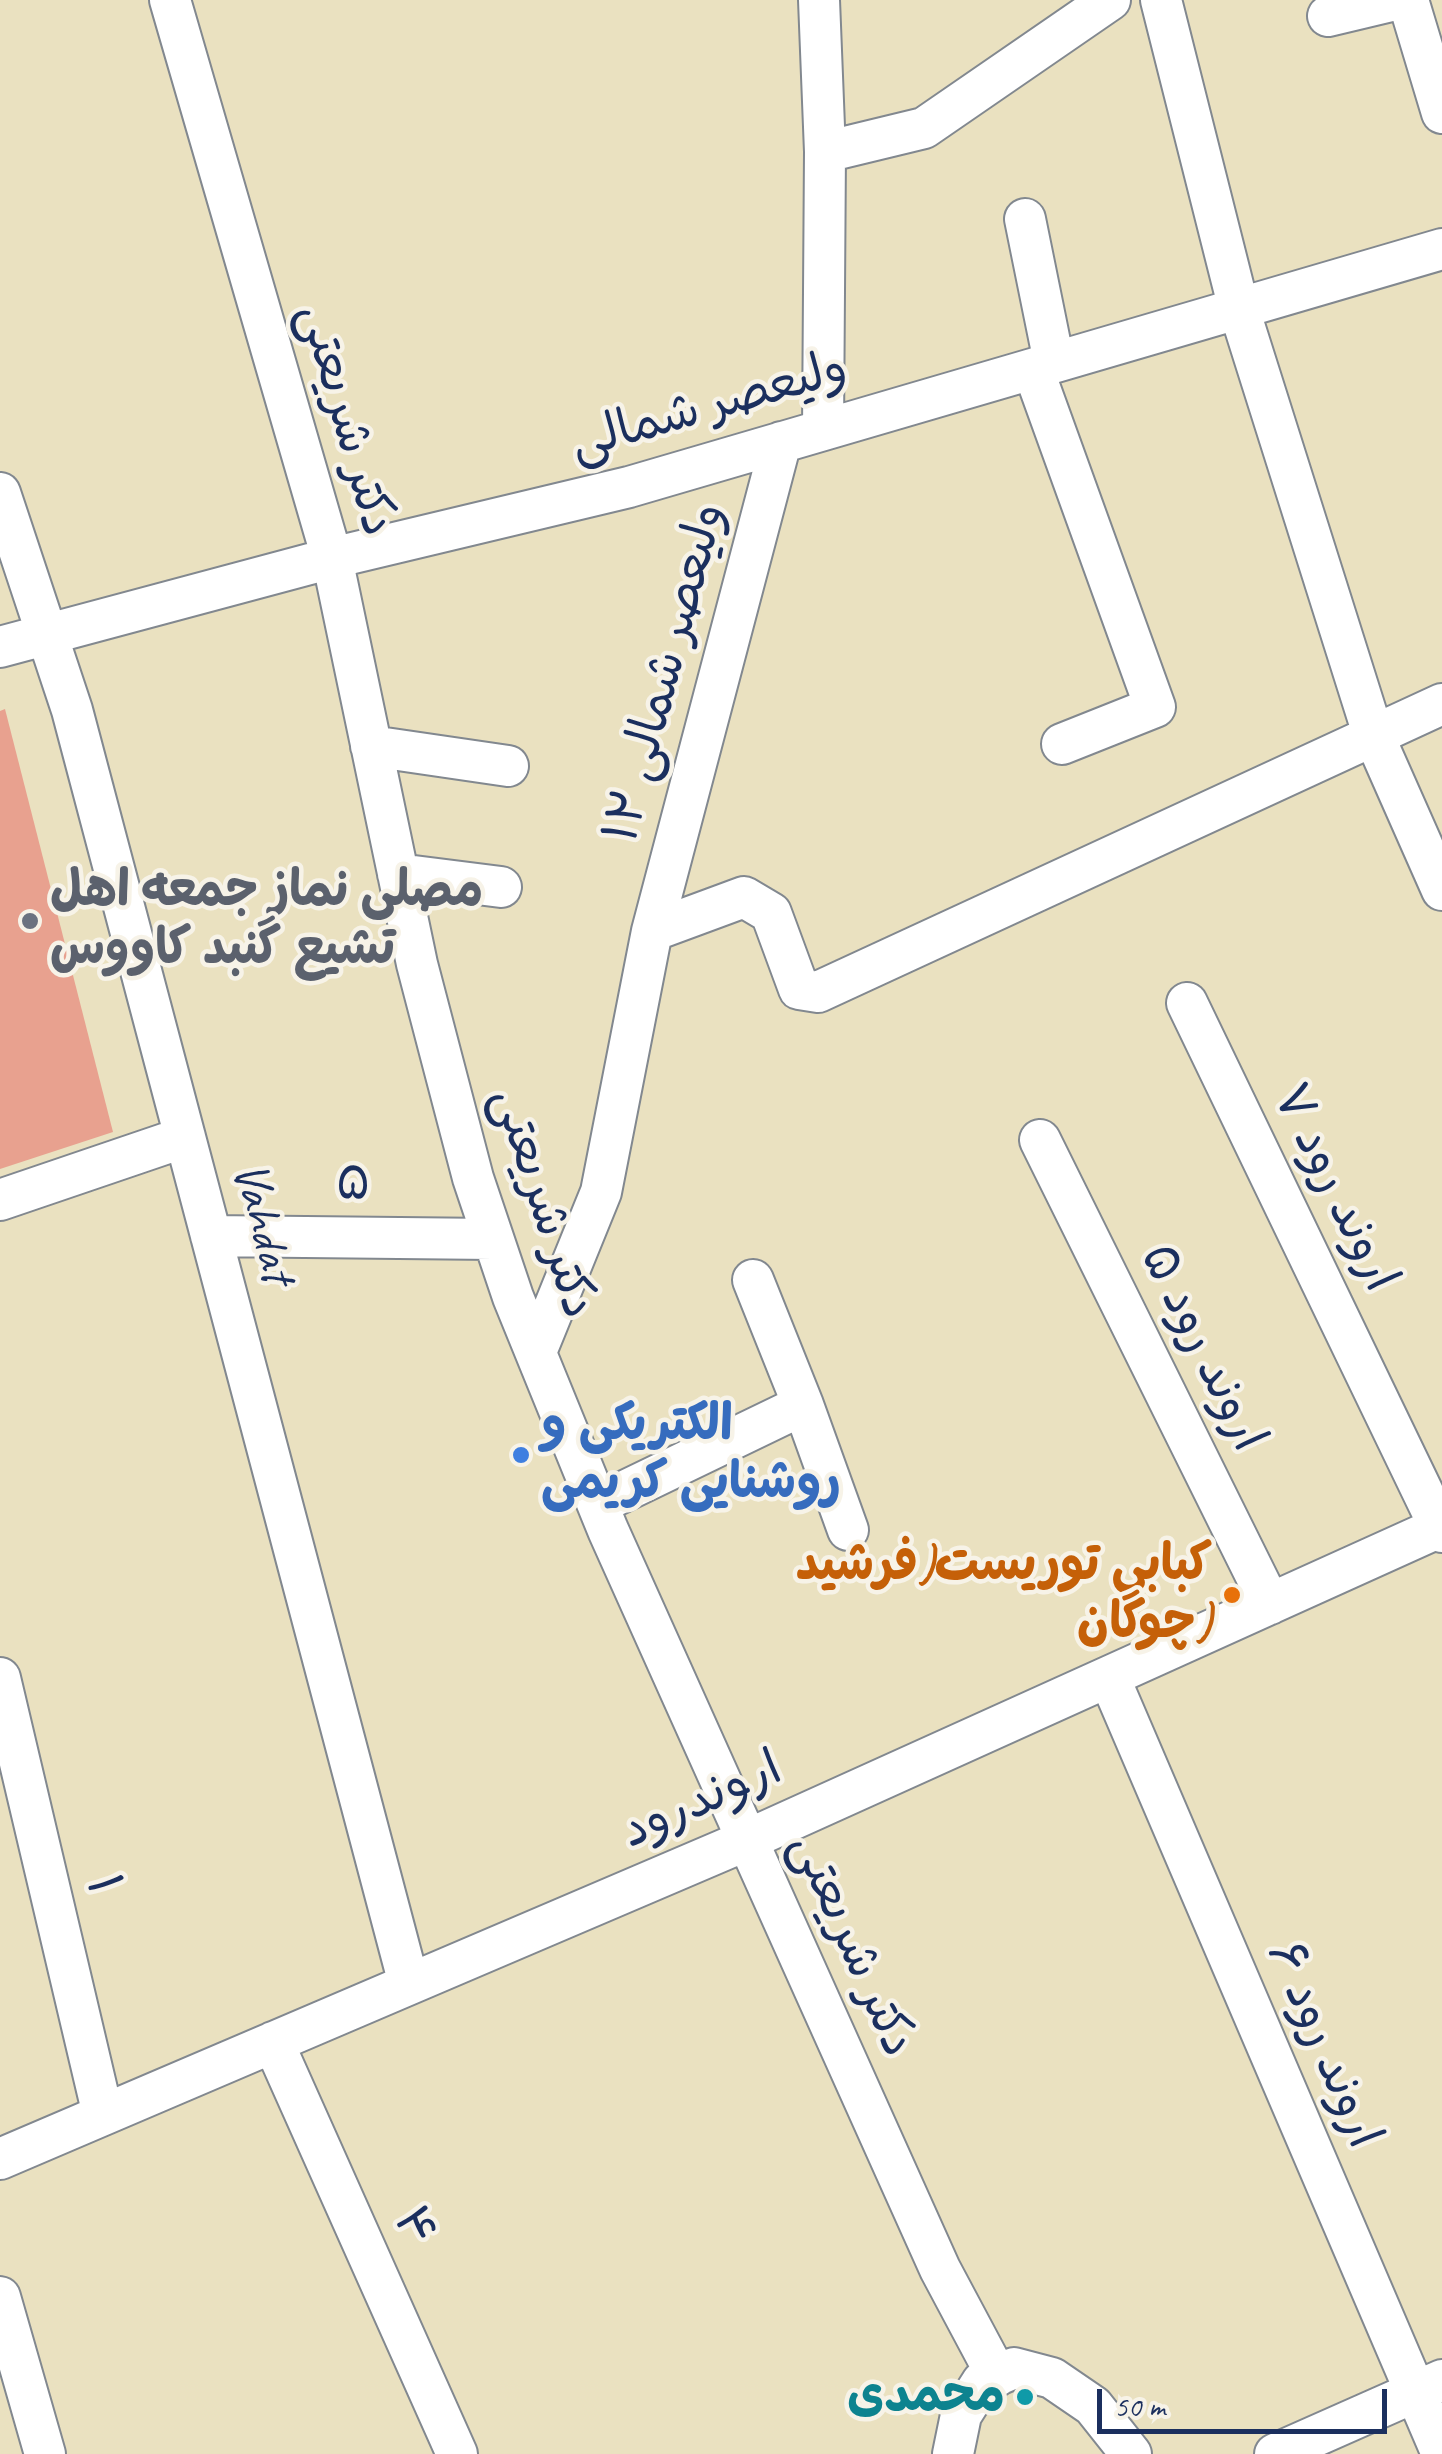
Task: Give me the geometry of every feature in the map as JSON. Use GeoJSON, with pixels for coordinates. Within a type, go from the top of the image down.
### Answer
{"type":"FeatureCollection","features":[{"type":"Feature","properties":{"kind":"street","name":"دکتر شریعتی"},"geometry":{"type":"LineString","coordinates":[[170,0],[332,558],[417,964],[494,1239],[598,1504],[940,2269],[996,2376]]}},
{"type":"Feature","properties":{"kind":"street"},"geometry":{"type":"LineString","coordinates":[[819,0],[825,152],[823,430]]}},
{"type":"Feature","properties":{"kind":"street"},"geometry":{"type":"LineString","coordinates":[[825,152],[924,128],[1110,0]]}},
{"type":"Feature","properties":{"kind":"street"},"geometry":{"type":"LineString","coordinates":[[1161,0],[1239,308],[1373,734],[1442,890]]}},
{"type":"Feature","properties":{"kind":"street"},"geometry":{"type":"LineString","coordinates":[[1328,16],[1395,0]]}},
{"type":"Feature","properties":{"kind":"street"},"geometry":{"type":"LineString","coordinates":[[1408,0],[1442,112]]}},
{"type":"Feature","properties":{"kind":"street"},"geometry":{"type":"LineString","coordinates":[[1025,219],[1043,366],[1155,706],[1062,744]]}},
{"type":"Feature","properties":{"kind":"street","name":"ولیعصر شمالی"},"geometry":{"type":"LineString","coordinates":[[0,646],[332,558],[629,487],[1442,249]]}},
{"type":"Feature","properties":{"kind":"street","name":"ولیعصر شمالی ۱۲"},"geometry":{"type":"LineString","coordinates":[[536,1352],[601,1192],[652,931],[782,442]]}},
{"type":"Feature","properties":{"kind":"street","name":"Vahdat"},"geometry":{"type":"LineString","coordinates":[[0,493],[72,710],[408,1984]]}},
{"type":"Feature","properties":{"kind":"street"},"geometry":{"type":"LineString","coordinates":[[652,931],[744,897],[771,914],[799,989],[818,992],[1442,704]]}},
{"type":"Feature","properties":{"kind":"street"},"geometry":{"type":"LineString","coordinates":[[372,746],[508,766]]}},
{"type":"Feature","properties":{"kind":"street"},"geometry":{"type":"LineString","coordinates":[[398,874],[501,887]]}},
{"type":"Feature","properties":{"kind":"street","name":"اروند رود ۷"},"geometry":{"type":"LineString","coordinates":[[1186,1003],[1441,1528]]}},
{"type":"Feature","properties":{"kind":"street"},"geometry":{"type":"LineString","coordinates":[[0,1200],[185,1138]]}},
{"type":"Feature","properties":{"kind":"street","name":"اروند رود ۵"},"geometry":{"type":"LineString","coordinates":[[1040,1140],[1270,1604]]}},
{"type":"Feature","properties":{"kind":"street","name":"۵"},"geometry":{"type":"LineString","coordinates":[[211,1236],[494,1239]]}},
{"type":"Feature","properties":{"kind":"street"},"geometry":{"type":"LineString","coordinates":[[753,1280],[848,1530]]}},
{"type":"Feature","properties":{"kind":"street"},"geometry":{"type":"LineString","coordinates":[[598,1504],[803,1405]]}},
{"type":"Feature","properties":{"kind":"street","name":"اروندرود"},"geometry":{"type":"LineString","coordinates":[[0,2159],[747,1840],[1441,1528]]}},
{"type":"Feature","properties":{"kind":"street","name":"اروند رود ۶"},"geometry":{"type":"LineString","coordinates":[[1109,1677],[1428,2386],[1442,2454]]}},
{"type":"Feature","properties":{"kind":"street","name":"۱"},"geometry":{"type":"LineString","coordinates":[[0,1678],[103,2115]]}},
{"type":"Feature","properties":{"kind":"street","name":"۴"},"geometry":{"type":"LineString","coordinates":[[274,2042],[457,2454]]}},
{"type":"Feature","properties":{"kind":"street"},"geometry":{"type":"LineString","coordinates":[[0,2297],[45,2454]]}},
{"type":"Feature","properties":{"kind":"street"},"geometry":{"type":"LineString","coordinates":[[953,2454],[961,2414],[982,2382],[1014,2368],[1052,2378],[1093,2406],[1131,2454]]}},
{"type":"Feature","properties":{"kind":"street"},"geometry":{"type":"LineString","coordinates":[[1275,2454],[1428,2386]]}},
{"type":"Feature","properties":{"kind":"building","name":"مصلی نماز جمعه اهل تشیع گنبد کاووس"},"geometry":{"type":"Polygon","coordinates":[[[5,709],[113,1132],[0,1169],[0,711],[5,709]]]}},
{"type":"Feature","properties":{"kind":"place","name":"مصلی نماز جمعه اهل تشیع گنبد کاووس"},"geometry":{"type":"Point","coordinates":[30,921]}},
{"type":"Feature","properties":{"kind":"place","name":"الکتریکی و روشنایی کریمی"},"geometry":{"type":"Point","coordinates":[521,1455]}},
{"type":"Feature","properties":{"kind":"place","name":"کبابی توریست(فرشید چوگان)"},"geometry":{"type":"Point","coordinates":[1232,1595]}},
{"type":"Feature","properties":{"kind":"place","name":"محمدی"},"geometry":{"type":"Point","coordinates":[1025,2397]}}]}
